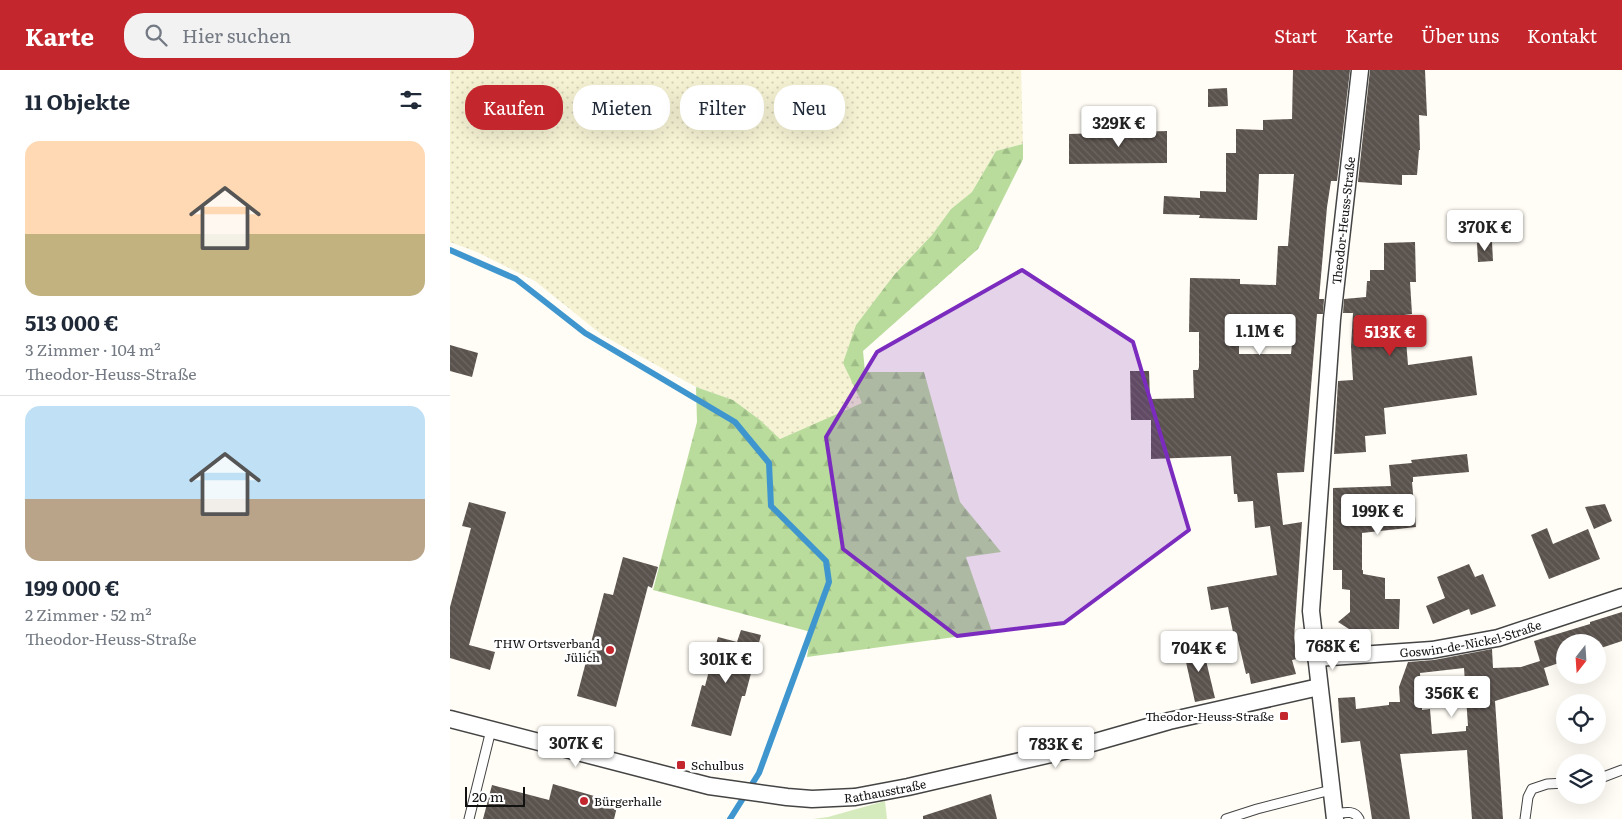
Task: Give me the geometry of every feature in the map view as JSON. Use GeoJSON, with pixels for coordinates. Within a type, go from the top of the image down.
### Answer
{"type":"FeatureCollection","features":[{"type":"Feature","properties":{"kind":"street","name":"Theodor-Heuss-Straße"},"geometry":{"type":"LineString","coordinates":[[1335,816],[1311,611],[1332,319],[1360,70]]}},
{"type":"Feature","properties":{"kind":"street","name":"Goswin-de-Nickel-Straße"},"geometry":{"type":"LineString","coordinates":[[1316,658],[1432,650],[1498,638],[1622,597]]}},
{"type":"Feature","properties":{"kind":"street","name":"Rathausstraße"},"geometry":{"type":"LineString","coordinates":[[450,719],[710,786],[812,799],[855,797],[908,787],[1064,751],[1169,721],[1319,687]]}},
{"type":"Feature","properties":{"kind":"lane"},"geometry":{"type":"LineString","coordinates":[[469,819],[491,730]]}},
{"type":"Feature","properties":{"kind":"lane"},"geometry":{"type":"LineString","coordinates":[[1606,776],[1622,770]]}},
{"type":"Feature","properties":{"kind":"lane"},"geometry":{"type":"LineString","coordinates":[[1525,819],[1528,797],[1532,789],[1556,784]]}},
{"type":"Feature","properties":{"kind":"lane"},"geometry":{"type":"LineString","coordinates":[[1226,819],[1331,790]]}},
{"type":"Feature","properties":{"kind":"lane"},"geometry":{"type":"LineString","coordinates":[[1335,816],[1354,813],[1359,819]]}},
{"type":"Feature","properties":{"kind":"highlighted area"},"geometry":{"type":"Polygon","coordinates":[[[1022,270],[1133,342],[1189,530],[1064,623],[957,636],[843,549],[826,437],[877,352],[1022,270]]]}},
{"type":"Feature","properties":{"kind":"shaded area"},"geometry":{"type":"Polygon","coordinates":[[[450,70],[1021,70],[1023,144],[996,151],[972,192],[951,209],[932,235],[894,275],[856,325],[863,403],[780,439],[760,420],[733,400],[696,387],[602,335],[535,281],[477,252],[450,242],[450,70]]]}},
{"type":"Feature","properties":{"kind":"green space"},"geometry":{"type":"Polygon","coordinates":[[[1023,144],[1023,159],[978,249],[863,351],[865,372],[924,372],[960,502],[1001,552],[966,557],[992,632],[807,657],[811,632],[653,590],[697,422],[696,387],[733,400],[760,420],[780,439],[862,403],[843,363],[856,325],[894,275],[932,235],[951,209],[972,192],[996,151],[1023,144]]]}},
{"type":"Feature","properties":{"kind":"green space"},"geometry":{"type":"Polygon","coordinates":[[[885,801],[887,819],[813,819],[828,817],[885,801]]]}},
{"type":"Feature","properties":{"kind":"building"},"geometry":{"type":"Polygon","coordinates":[[[1293,70],[1350,70],[1337,181],[1331,181],[1327,207],[1319,299],[1324,299],[1323,314],[1317,314],[1304,472],[1277,473],[1283,525],[1302,522],[1294,638],[1297,659],[1292,660],[1296,674],[1251,684],[1249,673],[1246,674],[1237,636],[1234,637],[1228,607],[1211,610],[1207,587],[1277,575],[1270,526],[1255,528],[1253,501],[1238,502],[1237,494],[1234,494],[1231,456],[1151,459],[1151,420],[1131,420],[1130,371],[1149,371],[1150,399],[1194,398],[1193,370],[1198,370],[1199,367],[1199,332],[1189,332],[1190,278],[1240,279],[1240,284],[1276,285],[1278,246],[1288,246],[1294,174],[1259,174],[1257,220],[1199,218],[1200,215],[1163,214],[1164,196],[1200,198],[1200,191],[1226,192],[1226,153],[1236,153],[1236,129],[1263,130],[1263,120],[1292,119],[1293,70]],[[1239,322],[1239,354],[1291,354],[1294,322],[1239,322]]]}},
{"type":"Feature","properties":{"kind":"building"},"geometry":{"type":"Polygon","coordinates":[[[1370,70],[1425,70],[1427,116],[1419,115],[1420,150],[1417,175],[1402,175],[1402,185],[1358,182],[1370,70]]]}},
{"type":"Feature","properties":{"kind":"building"},"geometry":{"type":"Polygon","coordinates":[[[1227,88],[1228,106],[1208,107],[1208,89],[1227,88]]]}},
{"type":"Feature","properties":{"kind":"building"},"geometry":{"type":"Polygon","coordinates":[[[1167,131],[1167,163],[1069,164],[1069,134],[1167,131]]]}},
{"type":"Feature","properties":{"kind":"building"},"geometry":{"type":"Polygon","coordinates":[[[1415,242],[1416,282],[1410,282],[1412,314],[1404,315],[1408,365],[1472,356],[1477,395],[1384,408],[1386,434],[1365,436],[1366,452],[1334,454],[1338,381],[1353,380],[1351,347],[1353,313],[1343,313],[1344,299],[1366,297],[1367,281],[1370,281],[1370,270],[1384,270],[1384,243],[1415,242]]]}},
{"type":"Feature","properties":{"kind":"building"},"geometry":{"type":"Polygon","coordinates":[[[1492,242],[1493,261],[1478,262],[1477,243],[1492,242]]]}},
{"type":"Feature","properties":{"kind":"building"},"geometry":{"type":"Polygon","coordinates":[[[450,345],[478,353],[472,377],[450,371],[450,345]]]}},
{"type":"Feature","properties":{"kind":"building"},"geometry":{"type":"Polygon","coordinates":[[[1467,454],[1469,472],[1413,477],[1416,527],[1362,533],[1363,574],[1385,578],[1385,599],[1400,599],[1399,629],[1349,629],[1338,622],[1350,612],[1350,590],[1342,589],[1342,570],[1333,570],[1333,488],[1391,486],[1389,465],[1412,463],[1411,460],[1467,454]]]}},
{"type":"Feature","properties":{"kind":"building"},"geometry":{"type":"Polygon","coordinates":[[[469,502],[506,512],[469,645],[495,652],[490,670],[450,658],[450,607],[471,528],[462,526],[469,502]]]}},
{"type":"Feature","properties":{"kind":"building"},"geometry":{"type":"Polygon","coordinates":[[[1605,504],[1612,521],[1594,529],[1585,507],[1605,504]]]}},
{"type":"Feature","properties":{"kind":"building"},"geometry":{"type":"Polygon","coordinates":[[[1547,528],[1553,544],[1588,529],[1600,559],[1549,579],[1531,535],[1547,528]]]}},
{"type":"Feature","properties":{"kind":"building","name":"THW Ortsverband Jülich"},"geometry":{"type":"Polygon","coordinates":[[[623,557],[658,567],[652,588],[648,586],[616,707],[577,696],[604,593],[613,595],[623,557]]]}},
{"type":"Feature","properties":{"kind":"building"},"geometry":{"type":"Polygon","coordinates":[[[1469,564],[1475,577],[1483,574],[1496,606],[1471,615],[1469,609],[1433,624],[1426,606],[1445,598],[1437,577],[1469,564]]]}},
{"type":"Feature","properties":{"kind":"building"},"geometry":{"type":"Polygon","coordinates":[[[1622,612],[1622,641],[1606,646],[1606,634],[1557,634],[1590,624],[1590,622],[1622,612]]]}},
{"type":"Feature","properties":{"kind":"building"},"geometry":{"type":"Polygon","coordinates":[[[741,630],[761,635],[745,696],[742,696],[731,736],[691,726],[702,685],[705,686],[718,637],[737,642],[741,630]]]}},
{"type":"Feature","properties":{"kind":"building"},"geometry":{"type":"Polygon","coordinates":[[[1556,634],[1556,664],[1544,668],[1549,685],[1495,701],[1503,819],[1472,819],[1467,750],[1400,754],[1410,819],[1372,819],[1360,741],[1341,743],[1338,698],[1355,697],[1356,709],[1389,705],[1389,702],[1400,702],[1399,687],[1408,662],[1434,660],[1492,649],[1493,668],[1521,667],[1540,661],[1534,641],[1556,634]],[[1464,668],[1420,673],[1422,710],[1430,709],[1432,734],[1466,731],[1466,726],[1468,726],[1464,668]]]}},
{"type":"Feature","properties":{"kind":"building"},"geometry":{"type":"Polygon","coordinates":[[[1202,644],[1215,698],[1195,702],[1183,649],[1202,644]]]}},
{"type":"Feature","properties":{"kind":"building"},"geometry":{"type":"Polygon","coordinates":[[[553,784],[618,803],[614,819],[483,819],[492,785],[549,800],[553,784]]]}},
{"type":"Feature","properties":{"kind":"building"},"geometry":{"type":"Polygon","coordinates":[[[991,794],[997,819],[923,819],[923,816],[991,794]]]}},
{"type":"Feature","properties":{"kind":"waterway"},"geometry":{"type":"LineString","coordinates":[[450,250],[516,279],[585,333],[735,422],[769,463],[771,506],[826,561],[829,582],[759,773],[730,819]]}},
{"type":"Feature","properties":{"kind":"place","name":"THW Ortsverband Jülich"},"geometry":{"type":"Point","coordinates":[610,650]}},
{"type":"Feature","properties":{"kind":"place","name":"Theodor-Heuss-Straße"},"geometry":{"type":"Point","coordinates":[1284,716]}},
{"type":"Feature","properties":{"kind":"place","name":"Schulbus"},"geometry":{"type":"Point","coordinates":[681,765]}},
{"type":"Feature","properties":{"kind":"place","name":"Bürgerhalle"},"geometry":{"type":"Point","coordinates":[584,801]}}]}
